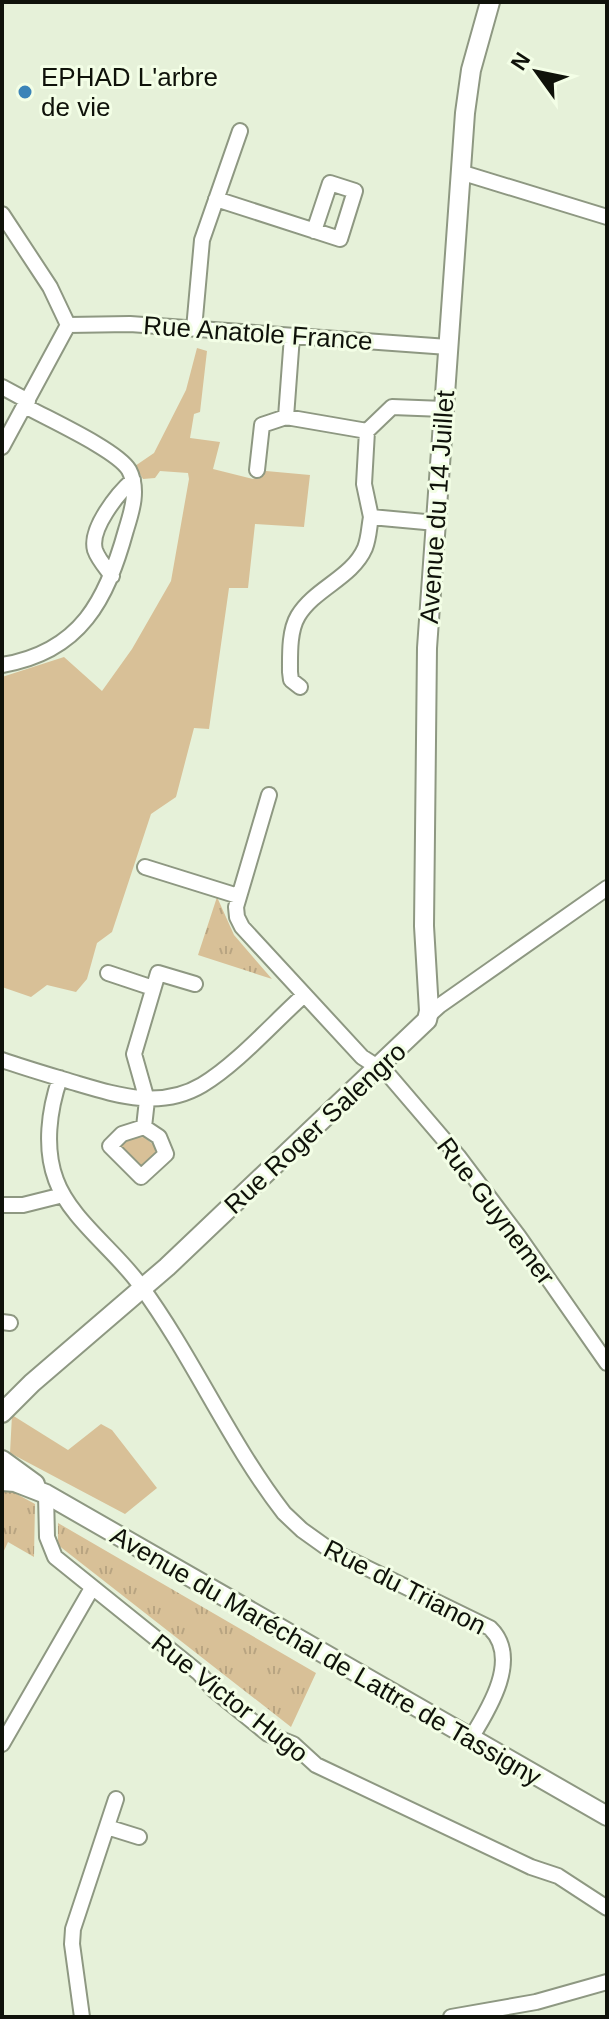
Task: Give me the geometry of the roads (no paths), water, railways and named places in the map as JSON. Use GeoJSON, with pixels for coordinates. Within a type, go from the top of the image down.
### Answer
{"type":"FeatureCollection","features":[{"type":"Feature","properties":{"kind":"street","name":"Avenue du 14 Juillet"},"geometry":{"type":"LineString","coordinates":[[428,1016],[424,926],[428,638],[468,85],[490,2]]}},
{"type":"Feature","properties":{"kind":"street"},"geometry":{"type":"LineString","coordinates":[[194,329],[200,250],[240,131]]}},
{"type":"Feature","properties":{"kind":"street"},"geometry":{"type":"LineString","coordinates":[[460,172],[607,217]]}},
{"type":"Feature","properties":{"kind":"street"},"geometry":{"type":"LineString","coordinates":[[216,199],[314,231]]}},
{"type":"Feature","properties":{"kind":"street"},"geometry":{"type":"LineString","coordinates":[[2,214],[50,287],[68,325],[2,447]]}},
{"type":"Feature","properties":{"kind":"street","name":"Rue Anatole France"},"geometry":{"type":"LineString","coordinates":[[68,325],[107,323],[448,347]]}},
{"type":"Feature","properties":{"kind":"street"},"geometry":{"type":"LineString","coordinates":[[286,417],[292,336]]}},
{"type":"Feature","properties":{"kind":"street"},"geometry":{"type":"LineString","coordinates":[[2,387],[113,455],[128,469],[133,480],[132,509],[112,576],[99,602],[77,628],[37,655],[2,665]]}},
{"type":"Feature","properties":{"kind":"street"},"geometry":{"type":"LineString","coordinates":[[300,687],[291,680],[290,672],[296,620],[361,556],[367,539],[371,517],[364,484],[367,431],[392,407],[444,409]]}},
{"type":"Feature","properties":{"kind":"street"},"geometry":{"type":"LineString","coordinates":[[257,470],[262,425],[286,417],[367,431]]}},
{"type":"Feature","properties":{"kind":"street"},"geometry":{"type":"LineString","coordinates":[[112,576],[97,554],[94,540],[115,498],[133,480]]}},
{"type":"Feature","properties":{"kind":"street"},"geometry":{"type":"LineString","coordinates":[[371,517],[436,523]]}},
{"type":"Feature","properties":{"kind":"street"},"geometry":{"type":"LineString","coordinates":[[145,867],[238,896],[269,795]]}},
{"type":"Feature","properties":{"kind":"street","name":"Rue Roger Salengro"},"geometry":{"type":"LineString","coordinates":[[2,1413],[32,1383],[143,1289],[422,1027],[428,1016],[467,985],[607,888]]}},
{"type":"Feature","properties":{"kind":"street","name":"Rue Guynemer"},"geometry":{"type":"LineString","coordinates":[[238,896],[237,917],[242,927],[362,1057],[387,1073],[458,1156],[607,1363]]}},
{"type":"Feature","properties":{"kind":"street"},"geometry":{"type":"LineString","coordinates":[[108,973],[153,988]]}},
{"type":"Feature","properties":{"kind":"street"},"geometry":{"type":"LineString","coordinates":[[144,1127],[147,1100],[134,1054],[158,973],[195,984]]}},
{"type":"Feature","properties":{"kind":"street"},"geometry":{"type":"LineString","coordinates":[[2,1060],[114,1095],[147,1100],[179,1095],[202,1085],[303,996]]}},
{"type":"Feature","properties":{"kind":"street"},"geometry":{"type":"LineString","coordinates":[[60,1078],[49,1143],[54,1175],[63,1195],[143,1289]]}},
{"type":"Feature","properties":{"kind":"street"},"geometry":{"type":"LineString","coordinates":[[2,1205],[23,1205],[63,1195]]}},
{"type":"Feature","properties":{"kind":"street","name":"Rue du Trianon"},"geometry":{"type":"LineString","coordinates":[[143,1289],[266,1488],[292,1521],[330,1550],[490,1628],[496,1634],[501,1649],[498,1688],[471,1738]]}},
{"type":"Feature","properties":{"kind":"street","name":"Rue Roger Salengro"},"geometry":{"type":"LineString","coordinates":[[2,1400],[32,1383]]}},
{"type":"Feature","properties":{"kind":"street","name":"Avenue du Maréchal de Lattre de Tassigny"},"geometry":{"type":"LineString","coordinates":[[2,1460],[46,1494]]}},
{"type":"Feature","properties":{"kind":"street","name":"Avenue du Maréchal de Lattre de Tassigny"},"geometry":{"type":"LineString","coordinates":[[2,1481],[15,1482],[46,1494],[607,1816]]}},
{"type":"Feature","properties":{"kind":"street","name":"Rue Victor Hugo"},"geometry":{"type":"LineString","coordinates":[[46,1494],[47,1537],[52,1553],[199,1673],[214,1690],[268,1734],[293,1744],[316,1765],[531,1867],[558,1876],[607,1908]]}},
{"type":"Feature","properties":{"kind":"street"},"geometry":{"type":"LineString","coordinates":[[2,1744],[92,1588]]}},
{"type":"Feature","properties":{"kind":"street"},"geometry":{"type":"LineString","coordinates":[[82,2017],[72,1937],[116,1799]]}},
{"type":"Feature","properties":{"kind":"street"},"geometry":{"type":"LineString","coordinates":[[107,1827],[139,1837]]}},
{"type":"Feature","properties":{"kind":"street"},"geometry":{"type":"LineString","coordinates":[[451,2017],[524,2010],[607,1982]]}},
{"type":"Feature","properties":{"kind":"place","name":"EPHAD L'arbre de vie"},"geometry":{"type":"Point","coordinates":[25,92]}}]}
